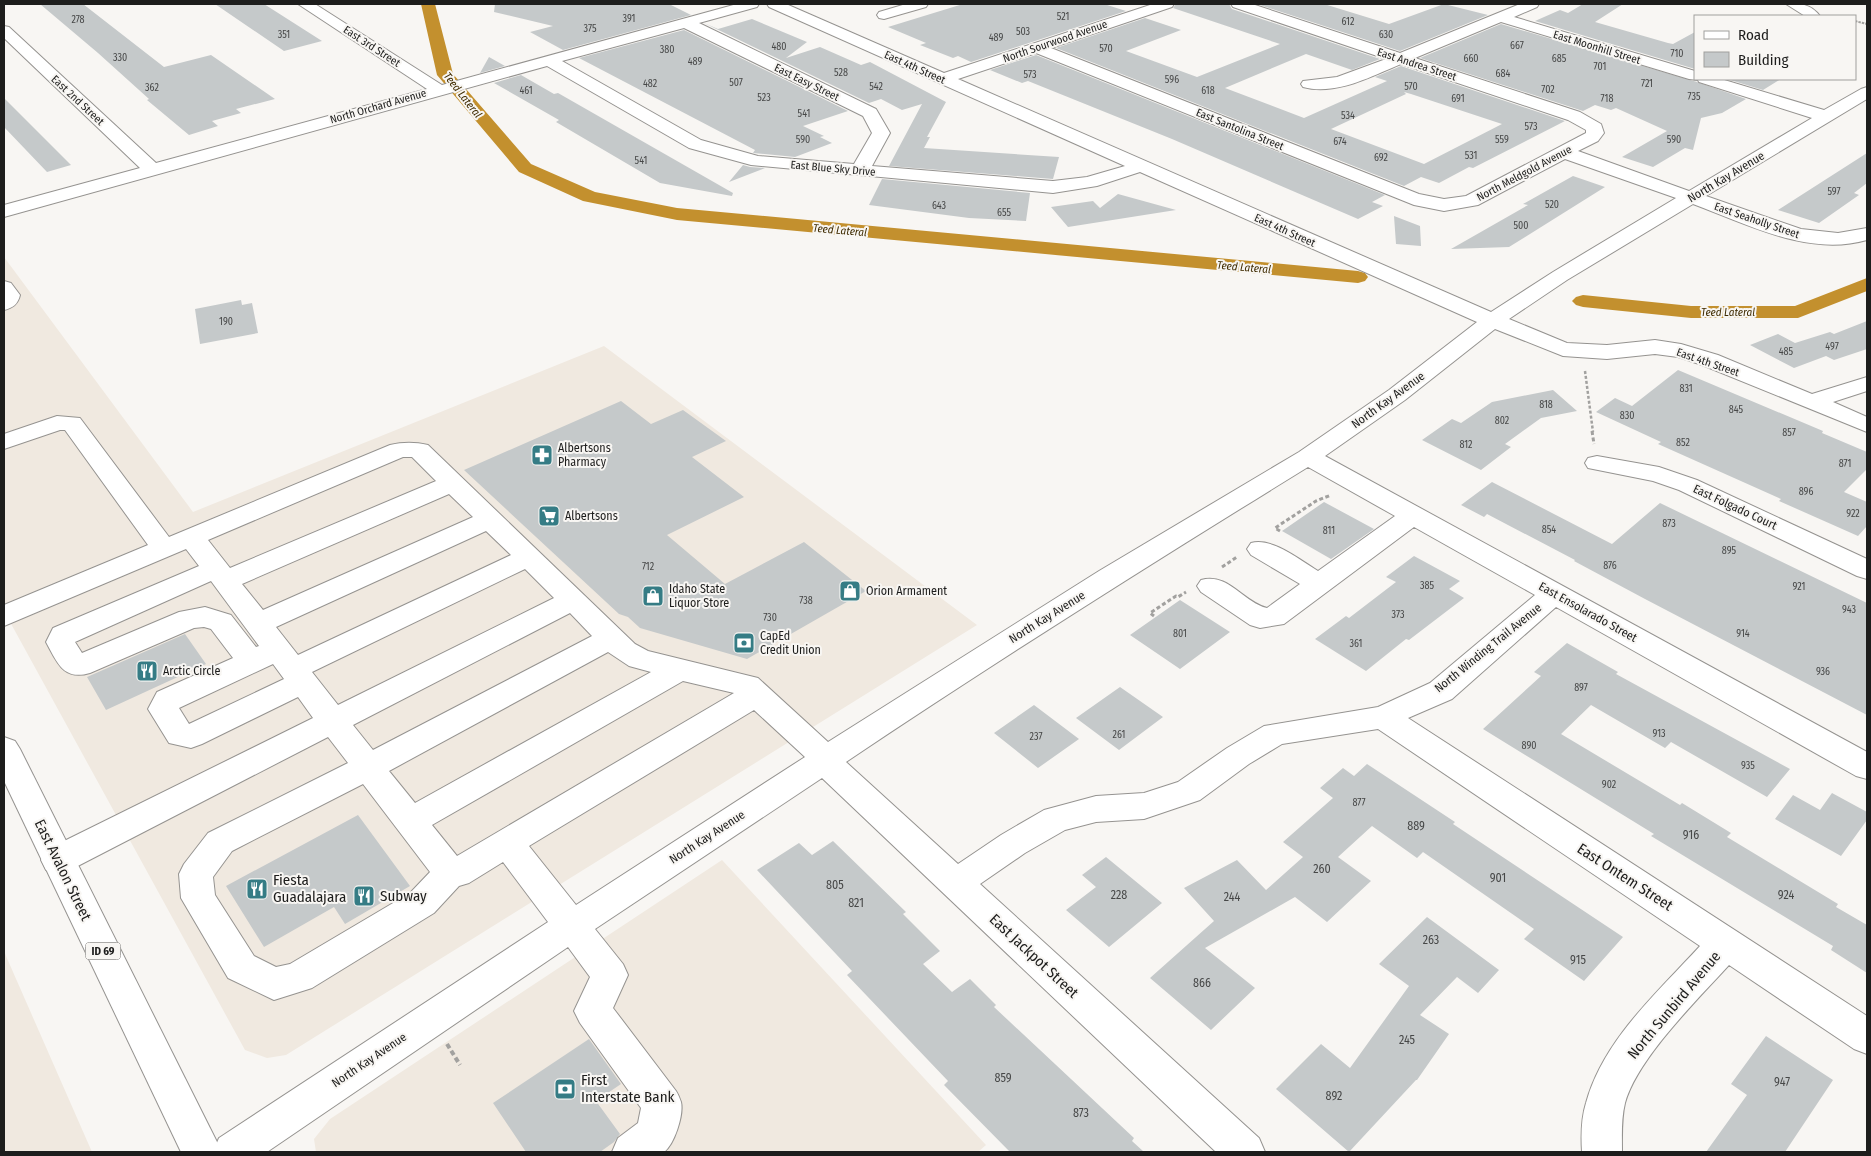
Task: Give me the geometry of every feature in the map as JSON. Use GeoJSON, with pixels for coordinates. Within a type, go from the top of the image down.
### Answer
{"type":"FeatureCollection","features":[{"type":"Feature","properties":{"kind":"street","name":"East 3rd Street"},"geometry":{"type":"LineString","coordinates":[[305,4],[447,87]]}},
{"type":"Feature","properties":{"kind":"street","name":"North Orchard Avenue"},"geometry":{"type":"LineString","coordinates":[[4,211],[752,4]]}},
{"type":"Feature","properties":{"kind":"street","name":"East 4th Street"},"geometry":{"type":"LineString","coordinates":[[774,4],[1140,166],[1504,313],[1563,349],[1606,352],[1655,347],[1681,351],[1710,360],[1867,425]]}},
{"type":"Feature","properties":{"kind":"street"},"geometry":{"type":"LineString","coordinates":[[884,15],[921,4]]}},
{"type":"Feature","properties":{"kind":"street","name":"North Sourwood Avenue"},"geometry":{"type":"LineString","coordinates":[[943,79],[1167,4]]}},
{"type":"Feature","properties":{"kind":"street","name":"East Andrea Street"},"geometry":{"type":"LineString","coordinates":[[1238,4],[1574,116],[1595,128]]}},
{"type":"Feature","properties":{"kind":"street"},"geometry":{"type":"LineString","coordinates":[[1309,84],[1347,80],[1532,4]]}},
{"type":"Feature","properties":{"kind":"street"},"geometry":{"type":"LineString","coordinates":[[1793,4],[1811,14]]}},
{"type":"Feature","properties":{"kind":"street","name":"East Moonhill Street"},"geometry":{"type":"LineString","coordinates":[[1500,17],[1694,76]]}},
{"type":"Feature","properties":{"kind":"street","name":"East Easy Street"},"geometry":{"type":"LineString","coordinates":[[686,23],[870,113],[881,132],[860,170]]}},
{"type":"Feature","properties":{"kind":"street","name":"East 2nd Street"},"geometry":{"type":"LineString","coordinates":[[6,35],[153,170]]}},
{"type":"Feature","properties":{"kind":"street","name":"East Santolina Street"},"geometry":{"type":"LineString","coordinates":[[1037,48],[1414,199],[1444,204]]}},
{"type":"Feature","properties":{"kind":"street","name":"East Blue Sky Drive"},"geometry":{"type":"LineString","coordinates":[[548,60],[695,144],[757,161],[1053,187],[1084,185],[1112,178],[1140,166]]}},
{"type":"Feature","properties":{"kind":"street"},"geometry":{"type":"LineString","coordinates":[[1708,80],[1828,117]]}},
{"type":"Feature","properties":{"kind":"street","name":"North Kay Avenue"},"geometry":{"type":"LineString","coordinates":[[233,1152],[572,925],[825,759],[1101,582],[1308,457],[1397,395],[1504,313],[1560,276],[1867,92]]}},
{"type":"Feature","properties":{"kind":"street","name":"North Meldgold Avenue"},"geometry":{"type":"LineString","coordinates":[[1444,204],[1471,201],[1592,137],[1595,133],[1595,128]]}},
{"type":"Feature","properties":{"kind":"street","name":"East Seaholly Street"},"geometry":{"type":"LineString","coordinates":[[1563,152],[1791,233],[1839,240],[1867,234]]}},
{"type":"Feature","properties":{"kind":"street"},"geometry":{"type":"LineString","coordinates":[[4,287],[8,295],[8,300],[4,304]]}},
{"type":"Feature","properties":{"kind":"street"},"geometry":{"type":"LineString","coordinates":[[1810,402],[1867,384]]}},
{"type":"Feature","properties":{"kind":"street"},"geometry":{"type":"LineString","coordinates":[[4,442],[57,423],[72,422],[177,543],[220,575],[258,624],[281,665]]}},
{"type":"Feature","properties":{"kind":"street","name":"East Jackpot Street"},"geometry":{"type":"LineString","coordinates":[[4,616],[399,450],[418,450],[624,651],[639,659],[747,686],[1245,1152]]}},
{"type":"Feature","properties":{"kind":"street","name":"East Ensolarado Street"},"geometry":{"type":"LineString","coordinates":[[1308,457],[1867,767]]}},
{"type":"Feature","properties":{"kind":"street","name":"East Folgado Court"},"geometry":{"type":"LineString","coordinates":[[1597,463],[1659,475],[1688,484],[1867,570]]}},
{"type":"Feature","properties":{"kind":"street"},"geometry":{"type":"LineString","coordinates":[[450,873],[334,721],[281,665],[221,622],[205,617],[189,619],[80,666],[73,663],[60,642],[63,635],[452,483]]}},
{"type":"Feature","properties":{"kind":"street"},"geometry":{"type":"LineString","coordinates":[[1211,586],[1260,618],[1274,617],[1413,515]]}},
{"type":"Feature","properties":{"kind":"street"},"geometry":{"type":"LineString","coordinates":[[258,624],[490,519]]}},
{"type":"Feature","properties":{"kind":"street"},"geometry":{"type":"LineString","coordinates":[[1260,549],[1320,584]]}},
{"type":"Feature","properties":{"kind":"street"},"geometry":{"type":"LineString","coordinates":[[281,665],[528,557]]}},
{"type":"Feature","properties":{"kind":"street","name":"North Winding Trail Avenue"},"geometry":{"type":"LineString","coordinates":[[956,883],[1013,844],[1056,819],[1096,809],[1144,806],[1189,791],[1238,756],[1275,734],[1383,717],[1440,691],[1554,594]]}},
{"type":"Feature","properties":{"kind":"street"},"geometry":{"type":"LineString","coordinates":[[58,860],[573,600]]}},
{"type":"Feature","properties":{"kind":"street"},"geometry":{"type":"LineString","coordinates":[[611,638],[369,766],[220,842],[196,874],[198,898],[241,967],[274,984],[300,977],[422,904],[450,873],[457,873],[756,694]]}},
{"type":"Feature","properties":{"kind":"street"},"geometry":{"type":"LineString","coordinates":[[410,821],[680,669]]}},
{"type":"Feature","properties":{"kind":"street","name":"East Ontem Street"},"geometry":{"type":"LineString","coordinates":[[1383,717],[1867,1037]]}},
{"type":"Feature","properties":{"kind":"street","name":"East Avalon Street"},"geometry":{"type":"LineString","coordinates":[[4,749],[202,1152]]}},
{"type":"Feature","properties":{"kind":"street"},"geometry":{"type":"LineString","coordinates":[[507,843],[610,975],[593,1011],[662,1104],[656,1134],[632,1152]]}},
{"type":"Feature","properties":{"kind":"street","name":"North Sunbird Avenue"},"geometry":{"type":"LineString","coordinates":[[1602,1152],[1602,1126],[1607,1096],[1620,1070],[1640,1040],[1726,943]]}},
{"type":"Feature","properties":{"kind":"path"},"geometry":{"type":"LineString","coordinates":[[1583,350],[1597,463]]}},
{"type":"Feature","properties":{"kind":"path"},"geometry":{"type":"LineString","coordinates":[[1285,534],[1275,528],[1316,501],[1336,493]]}},
{"type":"Feature","properties":{"kind":"path"},"geometry":{"type":"LineString","coordinates":[[444,1040],[460,1065]]}},
{"type":"Feature","properties":{"kind":"shaded area"},"geometry":{"type":"Polygon","coordinates":[[[4,257],[193,512],[604,346],[977,625],[286,1055],[267,1058],[245,1050],[4,611],[4,257]]]}},
{"type":"Feature","properties":{"kind":"shaded area"},"geometry":{"type":"Polygon","coordinates":[[[722,860],[986,1145],[978,1152],[316,1152],[314,1139],[330,1119],[722,860]]]}},
{"type":"Feature","properties":{"kind":"shaded area"},"geometry":{"type":"Polygon","coordinates":[[[4,950],[6,956],[92,1152],[4,1152],[4,950]]]}},
{"type":"Feature","properties":{"kind":"building"},"geometry":{"type":"Polygon","coordinates":[[[40,4],[83,4],[164,67],[211,55],[275,99],[236,109],[241,113],[212,121],[218,126],[189,135],[40,4]]]}},
{"type":"Feature","properties":{"kind":"building"},"geometry":{"type":"Polygon","coordinates":[[[215,4],[264,4],[322,41],[284,51],[215,4]]]}},
{"type":"Feature","properties":{"kind":"building"},"geometry":{"type":"Polygon","coordinates":[[[495,4],[669,4],[691,15],[563,50],[530,32],[553,26],[494,12],[495,4]]]}},
{"type":"Feature","properties":{"kind":"building"},"geometry":{"type":"Polygon","coordinates":[[[963,4],[1104,4],[1126,11],[971,62],[958,56],[953,58],[920,45],[926,43],[888,27],[963,4]]]}},
{"type":"Feature","properties":{"kind":"building"},"geometry":{"type":"Polygon","coordinates":[[[1176,4],[1229,4],[1232,9],[1380,59],[1352,70],[1306,54],[1225,88],[1304,118],[1387,81],[1375,77],[1401,66],[1565,121],[1473,168],[1469,167],[1439,183],[1421,177],[1404,186],[1056,48],[1145,18],[1181,30],[1126,51],[1197,77],[1280,44],[1173,8],[1176,4]],[[1404,92],[1406,94],[1331,129],[1424,164],[1502,124],[1404,92]]]}},
{"type":"Feature","properties":{"kind":"building"},"geometry":{"type":"Polygon","coordinates":[[[1257,4],[1324,4],[1389,24],[1444,4],[1488,15],[1400,51],[1257,4]]]}},
{"type":"Feature","properties":{"kind":"building"},"geometry":{"type":"Polygon","coordinates":[[[1583,4],[1623,4],[1595,22],[1673,44],[1694,33],[1694,69],[1535,21],[1560,10],[1568,13],[1583,4]]]}},
{"type":"Feature","properties":{"kind":"building"},"geometry":{"type":"Polygon","coordinates":[[[752,19],[807,42],[786,58],[820,47],[861,65],[870,62],[946,102],[927,137],[930,137],[924,148],[1059,157],[1053,179],[889,166],[922,104],[902,110],[881,99],[869,103],[704,23],[718,29],[752,19]]]}},
{"type":"Feature","properties":{"kind":"building"},"geometry":{"type":"Polygon","coordinates":[[[1501,24],[1697,82],[1746,99],[1722,113],[1701,118],[1693,150],[1685,148],[1653,167],[1622,157],[1667,131],[1616,108],[1611,110],[1595,105],[1583,111],[1420,58],[1501,24]]]}},
{"type":"Feature","properties":{"kind":"building"},"geometry":{"type":"Polygon","coordinates":[[[684,30],[848,111],[803,126],[824,136],[820,137],[832,143],[795,157],[753,153],[755,150],[579,58],[684,30]]]}},
{"type":"Feature","properties":{"kind":"building"},"geometry":{"type":"Polygon","coordinates":[[[1036,55],[1385,195],[1372,202],[1383,206],[1358,219],[1172,139],[1028,81],[1022,83],[990,70],[1036,55]]]}},
{"type":"Feature","properties":{"kind":"building"},"geometry":{"type":"Polygon","coordinates":[[[489,57],[505,66],[480,73],[489,57]]]}},
{"type":"Feature","properties":{"kind":"building"},"geometry":{"type":"Polygon","coordinates":[[[521,75],[554,94],[558,93],[733,193],[732,196],[660,183],[556,122],[559,120],[494,83],[521,75]]]}},
{"type":"Feature","properties":{"kind":"building"},"geometry":{"type":"Polygon","coordinates":[[[1730,80],[1779,80],[1763,90],[1730,80]]]}},
{"type":"Feature","properties":{"kind":"building"},"geometry":{"type":"Polygon","coordinates":[[[4,98],[71,165],[47,172],[4,127],[4,98]]]}},
{"type":"Feature","properties":{"kind":"building"},"geometry":{"type":"Polygon","coordinates":[[[1867,153],[1867,183],[1854,193],[1859,195],[1819,223],[1778,210],[1867,153]]]}},
{"type":"Feature","properties":{"kind":"building"},"geometry":{"type":"Polygon","coordinates":[[[743,165],[750,167],[765,168],[729,182],[743,165]]]}},
{"type":"Feature","properties":{"kind":"building"},"geometry":{"type":"Polygon","coordinates":[[[1573,176],[1605,187],[1509,247],[1451,249],[1528,205],[1523,204],[1573,176]]]}},
{"type":"Feature","properties":{"kind":"building"},"geometry":{"type":"Polygon","coordinates":[[[882,179],[1030,193],[1026,221],[969,218],[869,205],[882,179]]]}},
{"type":"Feature","properties":{"kind":"building"},"geometry":{"type":"Polygon","coordinates":[[[1118,194],[1176,210],[1068,227],[1051,207],[1093,201],[1100,208],[1118,194]]]}},
{"type":"Feature","properties":{"kind":"building"},"geometry":{"type":"Polygon","coordinates":[[[1394,216],[1420,226],[1421,246],[1396,244],[1394,216]]]}},
{"type":"Feature","properties":{"kind":"building"},"geometry":{"type":"Polygon","coordinates":[[[241,300],[242,305],[252,303],[258,333],[200,344],[195,309],[241,300]]]}},
{"type":"Feature","properties":{"kind":"building"},"geometry":{"type":"Polygon","coordinates":[[[1867,321],[1867,349],[1834,360],[1826,356],[1794,368],[1750,345],[1778,334],[1795,343],[1830,332],[1834,334],[1867,321]]]}},
{"type":"Feature","properties":{"kind":"building"},"geometry":{"type":"Polygon","coordinates":[[[1678,370],[1823,431],[1822,433],[1867,452],[1867,469],[1844,492],[1867,502],[1867,526],[1858,536],[1658,444],[1661,442],[1596,412],[1615,398],[1632,406],[1678,370]]]}},
{"type":"Feature","properties":{"kind":"building"},"geometry":{"type":"Polygon","coordinates":[[[1553,390],[1577,411],[1541,418],[1505,444],[1511,447],[1481,470],[1422,440],[1452,419],[1461,423],[1492,402],[1553,390]]]}},
{"type":"Feature","properties":{"kind":"building"},"geometry":{"type":"Polygon","coordinates":[[[621,401],[651,424],[683,410],[726,441],[692,457],[744,497],[667,535],[725,584],[804,542],[866,591],[747,659],[640,628],[628,617],[619,614],[464,470],[621,401]]]}},
{"type":"Feature","properties":{"kind":"building"},"geometry":{"type":"Polygon","coordinates":[[[1492,482],[1612,544],[1660,503],[1867,603],[1867,715],[1487,514],[1484,517],[1461,505],[1492,482]]]}},
{"type":"Feature","properties":{"kind":"building"},"geometry":{"type":"Polygon","coordinates":[[[1324,502],[1374,529],[1331,559],[1282,531],[1324,502]]]}},
{"type":"Feature","properties":{"kind":"building"},"geometry":{"type":"Polygon","coordinates":[[[1414,556],[1460,581],[1449,589],[1464,598],[1409,640],[1406,639],[1366,671],[1315,639],[1346,616],[1349,618],[1396,582],[1386,577],[1414,556]]]}},
{"type":"Feature","properties":{"kind":"building"},"geometry":{"type":"Polygon","coordinates":[[[1180,600],[1230,632],[1180,669],[1130,635],[1180,600]]]}},
{"type":"Feature","properties":{"kind":"building","name":"Arctic Circle"},"geometry":{"type":"Polygon","coordinates":[[[185,634],[206,664],[106,710],[87,677],[185,634]]]}},
{"type":"Feature","properties":{"kind":"building"},"geometry":{"type":"Polygon","coordinates":[[[1567,643],[1618,672],[1616,674],[1790,769],[1767,797],[1671,742],[1665,748],[1591,705],[1561,734],[1731,833],[1727,837],[1838,904],[1836,907],[1867,925],[1867,973],[1831,950],[1833,946],[1651,836],[1654,834],[1483,729],[1541,676],[1534,672],[1567,643]]]}},
{"type":"Feature","properties":{"kind":"building"},"geometry":{"type":"Polygon","coordinates":[[[1120,687],[1163,717],[1119,750],[1076,718],[1120,687]]]}},
{"type":"Feature","properties":{"kind":"building"},"geometry":{"type":"Polygon","coordinates":[[[1034,705],[1079,739],[1038,768],[994,733],[1034,705]]]}},
{"type":"Feature","properties":{"kind":"building"},"geometry":{"type":"Polygon","coordinates":[[[1367,764],[1455,822],[1453,824],[1623,937],[1584,981],[1524,939],[1534,929],[1423,852],[1417,858],[1372,826],[1338,857],[1371,881],[1327,922],[1295,897],[1205,948],[1255,988],[1211,1030],[1150,978],[1214,921],[1184,888],[1237,860],[1266,890],[1303,857],[1283,842],[1333,798],[1320,788],[1343,768],[1354,776],[1367,764]]]}},
{"type":"Feature","properties":{"kind":"building"},"geometry":{"type":"Polygon","coordinates":[[[1832,793],[1867,812],[1867,820],[1841,856],[1775,819],[1793,795],[1820,810],[1832,793]]]}},
{"type":"Feature","properties":{"kind":"building"},"geometry":{"type":"Polygon","coordinates":[[[358,815],[410,886],[345,924],[334,907],[264,947],[226,886],[358,815]]]}},
{"type":"Feature","properties":{"kind":"building"},"geometry":{"type":"Polygon","coordinates":[[[833,841],[906,912],[903,914],[940,951],[923,964],[952,992],[970,979],[996,1005],[994,1007],[1134,1138],[1132,1141],[1144,1152],[1010,1152],[944,1085],[948,1081],[847,975],[852,971],[757,870],[799,843],[812,855],[833,841]]]}},
{"type":"Feature","properties":{"kind":"building"},"geometry":{"type":"Polygon","coordinates":[[[1106,857],[1162,903],[1109,947],[1066,910],[1096,887],[1082,875],[1106,857]]]}},
{"type":"Feature","properties":{"kind":"building"},"geometry":{"type":"Polygon","coordinates":[[[1427,917],[1499,970],[1478,993],[1457,977],[1420,1015],[1449,1034],[1417,1080],[1349,1152],[1276,1089],[1321,1044],[1350,1068],[1409,986],[1379,964],[1427,917]]]}},
{"type":"Feature","properties":{"kind":"building"},"geometry":{"type":"Polygon","coordinates":[[[1766,1036],[1833,1080],[1785,1152],[1706,1152],[1747,1095],[1731,1084],[1766,1036]]]}},
{"type":"Feature","properties":{"kind":"building","name":"First Interstate Bank"},"geometry":{"type":"Polygon","coordinates":[[[589,1039],[621,1084],[596,1101],[620,1134],[614,1142],[600,1152],[526,1152],[493,1103],[589,1039]]]}},
{"type":"Feature","properties":{"kind":"waterway","name":"Teed Lateral"},"geometry":{"type":"LineString","coordinates":[[428,4],[445,75],[525,168],[590,197],[677,214],[1358,277]]}},
{"type":"Feature","properties":{"kind":"waterway","name":"Teed Lateral"},"geometry":{"type":"LineString","coordinates":[[1583,301],[1691,312],[1798,312],[1867,284]]}},
{"type":"Feature","properties":{"kind":"place","name":"Albertsons Pharmacy"},"geometry":{"type":"Point","coordinates":[542,455]}},
{"type":"Feature","properties":{"kind":"place","name":"Albertsons"},"geometry":{"type":"Point","coordinates":[549,516]}},
{"type":"Feature","properties":{"kind":"place","name":"Orion Armament"},"geometry":{"type":"Point","coordinates":[850,591]}},
{"type":"Feature","properties":{"kind":"place","name":"Idaho State Liquor Store"},"geometry":{"type":"Point","coordinates":[653,596]}},
{"type":"Feature","properties":{"kind":"place","name":"CapEd Credit Union"},"geometry":{"type":"Point","coordinates":[744,643]}},
{"type":"Feature","properties":{"kind":"place","name":"Arctic Circle"},"geometry":{"type":"Point","coordinates":[147,671]}},
{"type":"Feature","properties":{"kind":"place","name":"Fiesta Guadalajara"},"geometry":{"type":"Point","coordinates":[257,889]}},
{"type":"Feature","properties":{"kind":"place","name":"Subway"},"geometry":{"type":"Point","coordinates":[364,896]}},
{"type":"Feature","properties":{"kind":"place","name":"First Interstate Bank"},"geometry":{"type":"Point","coordinates":[565,1089]}}]}
